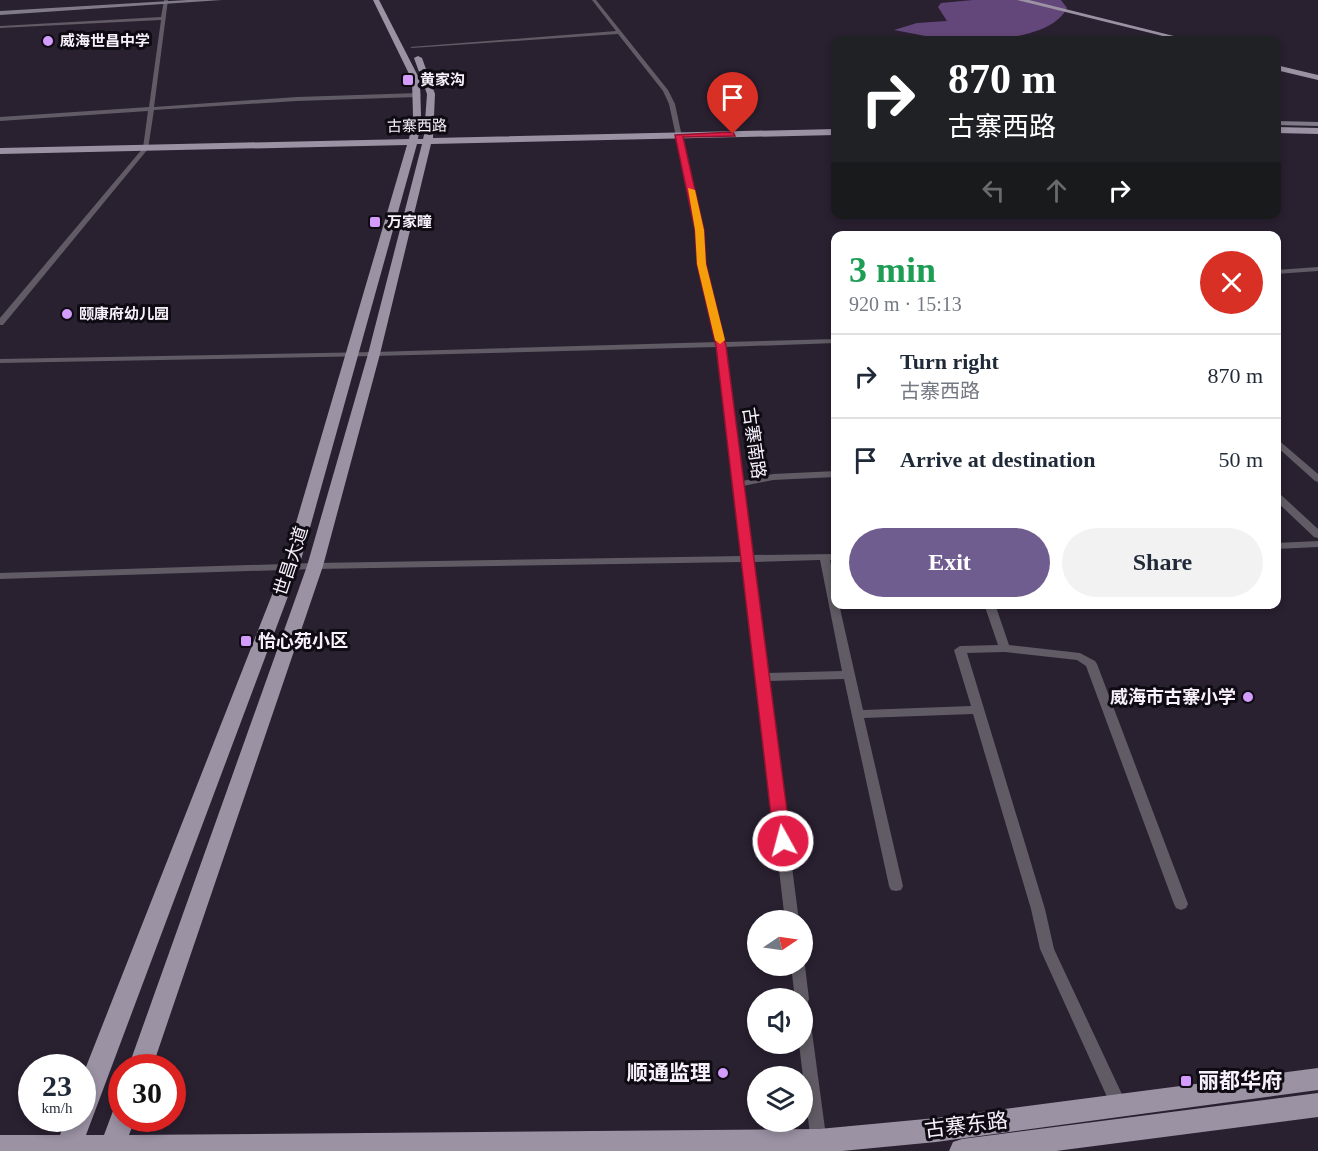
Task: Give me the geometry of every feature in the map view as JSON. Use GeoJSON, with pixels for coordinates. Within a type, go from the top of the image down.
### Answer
{"type":"FeatureCollection","features":[{"type":"Feature","properties":{"kind":"main road"},"geometry":{"type":"LineString","coordinates":[[366,141],[416,135],[418,95],[411,67],[376,0]]}},
{"type":"Feature","properties":{"kind":"main road","name":"世昌大道"},"geometry":{"type":"LineString","coordinates":[[145,1054],[315,566],[374,354],[413,167],[416,135],[431,94],[428,80],[385,0]]}},
{"type":"Feature","properties":{"kind":"main road"},"geometry":{"type":"LineString","coordinates":[[1009,0],[1160,36]]}},
{"type":"Feature","properties":{"kind":"main road"},"geometry":{"type":"LineString","coordinates":[[1020,0],[1160,36]]}},
{"type":"Feature","properties":{"kind":"main road"},"geometry":{"type":"LineString","coordinates":[[1281,66],[1318,76]]}},
{"type":"Feature","properties":{"kind":"main road"},"geometry":{"type":"LineString","coordinates":[[1281,124],[1318,125]]}},
{"type":"Feature","properties":{"kind":"main road","name":"古寨西路"},"geometry":{"type":"LineString","coordinates":[[0,149],[366,141],[416,135],[482,137],[831,131]]}},
{"type":"Feature","properties":{"kind":"main road"},"geometry":{"type":"LineString","coordinates":[[1281,131],[1318,132]]}},
{"type":"Feature","properties":{"kind":"main road","name":"古寨西路"},"geometry":{"type":"LineString","coordinates":[[416,135],[470,140],[679,134]]}},
{"type":"Feature","properties":{"kind":"main road"},"geometry":{"type":"LineString","coordinates":[[366,141],[392,148],[413,167],[438,149],[470,140]]}},
{"type":"Feature","properties":{"kind":"main road","name":"世昌大道"},"geometry":{"type":"LineString","coordinates":[[96,1075],[291,567],[352,355],[413,167]]}},
{"type":"Feature","properties":{"kind":"main road","name":"古寨东路"},"geometry":{"type":"LineString","coordinates":[[0,1147],[111,1150],[820,1146],[1318,1079]]}},
{"type":"Feature","properties":{"kind":"main road","name":"古寨东路"},"geometry":{"type":"LineString","coordinates":[[962,1151],[1318,1105]]}},
{"type":"Feature","properties":{"kind":"main road"},"geometry":{"type":"LineString","coordinates":[[68,1149],[74,1132]]}},
{"type":"Feature","properties":{"kind":"main road"},"geometry":{"type":"LineString","coordinates":[[111,1150],[117,1132]]}},
{"type":"Feature","properties":{"kind":"street"},"geometry":{"type":"LineString","coordinates":[[0,12],[194,0]]}},
{"type":"Feature","properties":{"kind":"street"},"geometry":{"type":"LineString","coordinates":[[167,2],[219,0]]}},
{"type":"Feature","properties":{"kind":"street","name":"古寨南路"},"geometry":{"type":"LineString","coordinates":[[594,0],[666,91],[679,134],[699,230],[702,264],[721,343],[791,910]]}},
{"type":"Feature","properties":{"kind":"street"},"geometry":{"type":"LineString","coordinates":[[0,323],[146,146],[167,2]]}},
{"type":"Feature","properties":{"kind":"street"},"geometry":{"type":"LineString","coordinates":[[0,27],[164,18]]}},
{"type":"Feature","properties":{"kind":"street"},"geometry":{"type":"LineString","coordinates":[[412,48],[619,32]]}},
{"type":"Feature","properties":{"kind":"street"},"geometry":{"type":"LineString","coordinates":[[0,119],[297,99],[418,95]]}},
{"type":"Feature","properties":{"kind":"street"},"geometry":{"type":"LineString","coordinates":[[1281,272],[1318,269]]}},
{"type":"Feature","properties":{"kind":"street"},"geometry":{"type":"LineString","coordinates":[[0,361],[352,355],[831,341]]}},
{"type":"Feature","properties":{"kind":"street"},"geometry":{"type":"LineString","coordinates":[[1281,446],[1318,479]]}},
{"type":"Feature","properties":{"kind":"street"},"geometry":{"type":"LineString","coordinates":[[740,484],[773,477],[831,474]]}},
{"type":"Feature","properties":{"kind":"street"},"geometry":{"type":"LineString","coordinates":[[1281,500],[1318,535]]}},
{"type":"Feature","properties":{"kind":"street"},"geometry":{"type":"LineString","coordinates":[[1281,546],[1318,544]]}},
{"type":"Feature","properties":{"kind":"street"},"geometry":{"type":"LineString","coordinates":[[0,576],[315,566],[830,557]]}},
{"type":"Feature","properties":{"kind":"street"},"geometry":{"type":"LineString","coordinates":[[838,609],[848,675],[859,714],[896,886]]}},
{"type":"Feature","properties":{"kind":"street"},"geometry":{"type":"LineString","coordinates":[[991,609],[1005,648]]}},
{"type":"Feature","properties":{"kind":"street"},"geometry":{"type":"LineString","coordinates":[[1119,1105],[1057,966],[1047,949],[1038,909],[960,650],[1005,648],[1080,657],[1091,664],[1181,904]]}},
{"type":"Feature","properties":{"kind":"street"},"geometry":{"type":"LineString","coordinates":[[763,677],[848,675]]}},
{"type":"Feature","properties":{"kind":"street"},"geometry":{"type":"LineString","coordinates":[[859,714],[979,710]]}},
{"type":"Feature","properties":{"kind":"street"},"geometry":{"type":"LineString","coordinates":[[808,1054],[820,1146]]}},
{"type":"Feature","properties":{"kind":"shaded area"},"geometry":{"type":"Polygon","coordinates":[[[973,0],[1061,0],[1067,8],[1058,20],[1044,28],[1014,36],[926,36],[894,30],[917,23],[947,21],[938,7],[941,3],[973,0]]]}},
{"type":"Feature","properties":{"kind":"slow traffic"},"geometry":{"type":"LineString","coordinates":[[691,190],[699,230],[702,264],[720,340]]}},
{"type":"Feature","properties":{"kind":"place","name":"威海世昌中学"},"geometry":{"type":"Point","coordinates":[48,41]}},
{"type":"Feature","properties":{"kind":"place","name":"黄家沟"},"geometry":{"type":"Point","coordinates":[408,80]}},
{"type":"Feature","properties":{"kind":"place","name":"万家疃"},"geometry":{"type":"Point","coordinates":[375,222]}},
{"type":"Feature","properties":{"kind":"place","name":"颐康府幼儿园"},"geometry":{"type":"Point","coordinates":[67,314]}},
{"type":"Feature","properties":{"kind":"place","name":"怡心苑小区"},"geometry":{"type":"Point","coordinates":[246,641]}},
{"type":"Feature","properties":{"kind":"place","name":"威海市古寨小学"},"geometry":{"type":"Point","coordinates":[1248,697]}},
{"type":"Feature","properties":{"kind":"place","name":"顺通监理"},"geometry":{"type":"Point","coordinates":[723,1073]}},
{"type":"Feature","properties":{"kind":"place","name":"丽都华府"},"geometry":{"type":"Point","coordinates":[1186,1081]}},
{"type":"Feature","properties":{"kind":"route"},"geometry":{"type":"LineString","coordinates":[[733,134],[679,135],[699,230],[702,264],[720,337],[783,841]]}}]}
